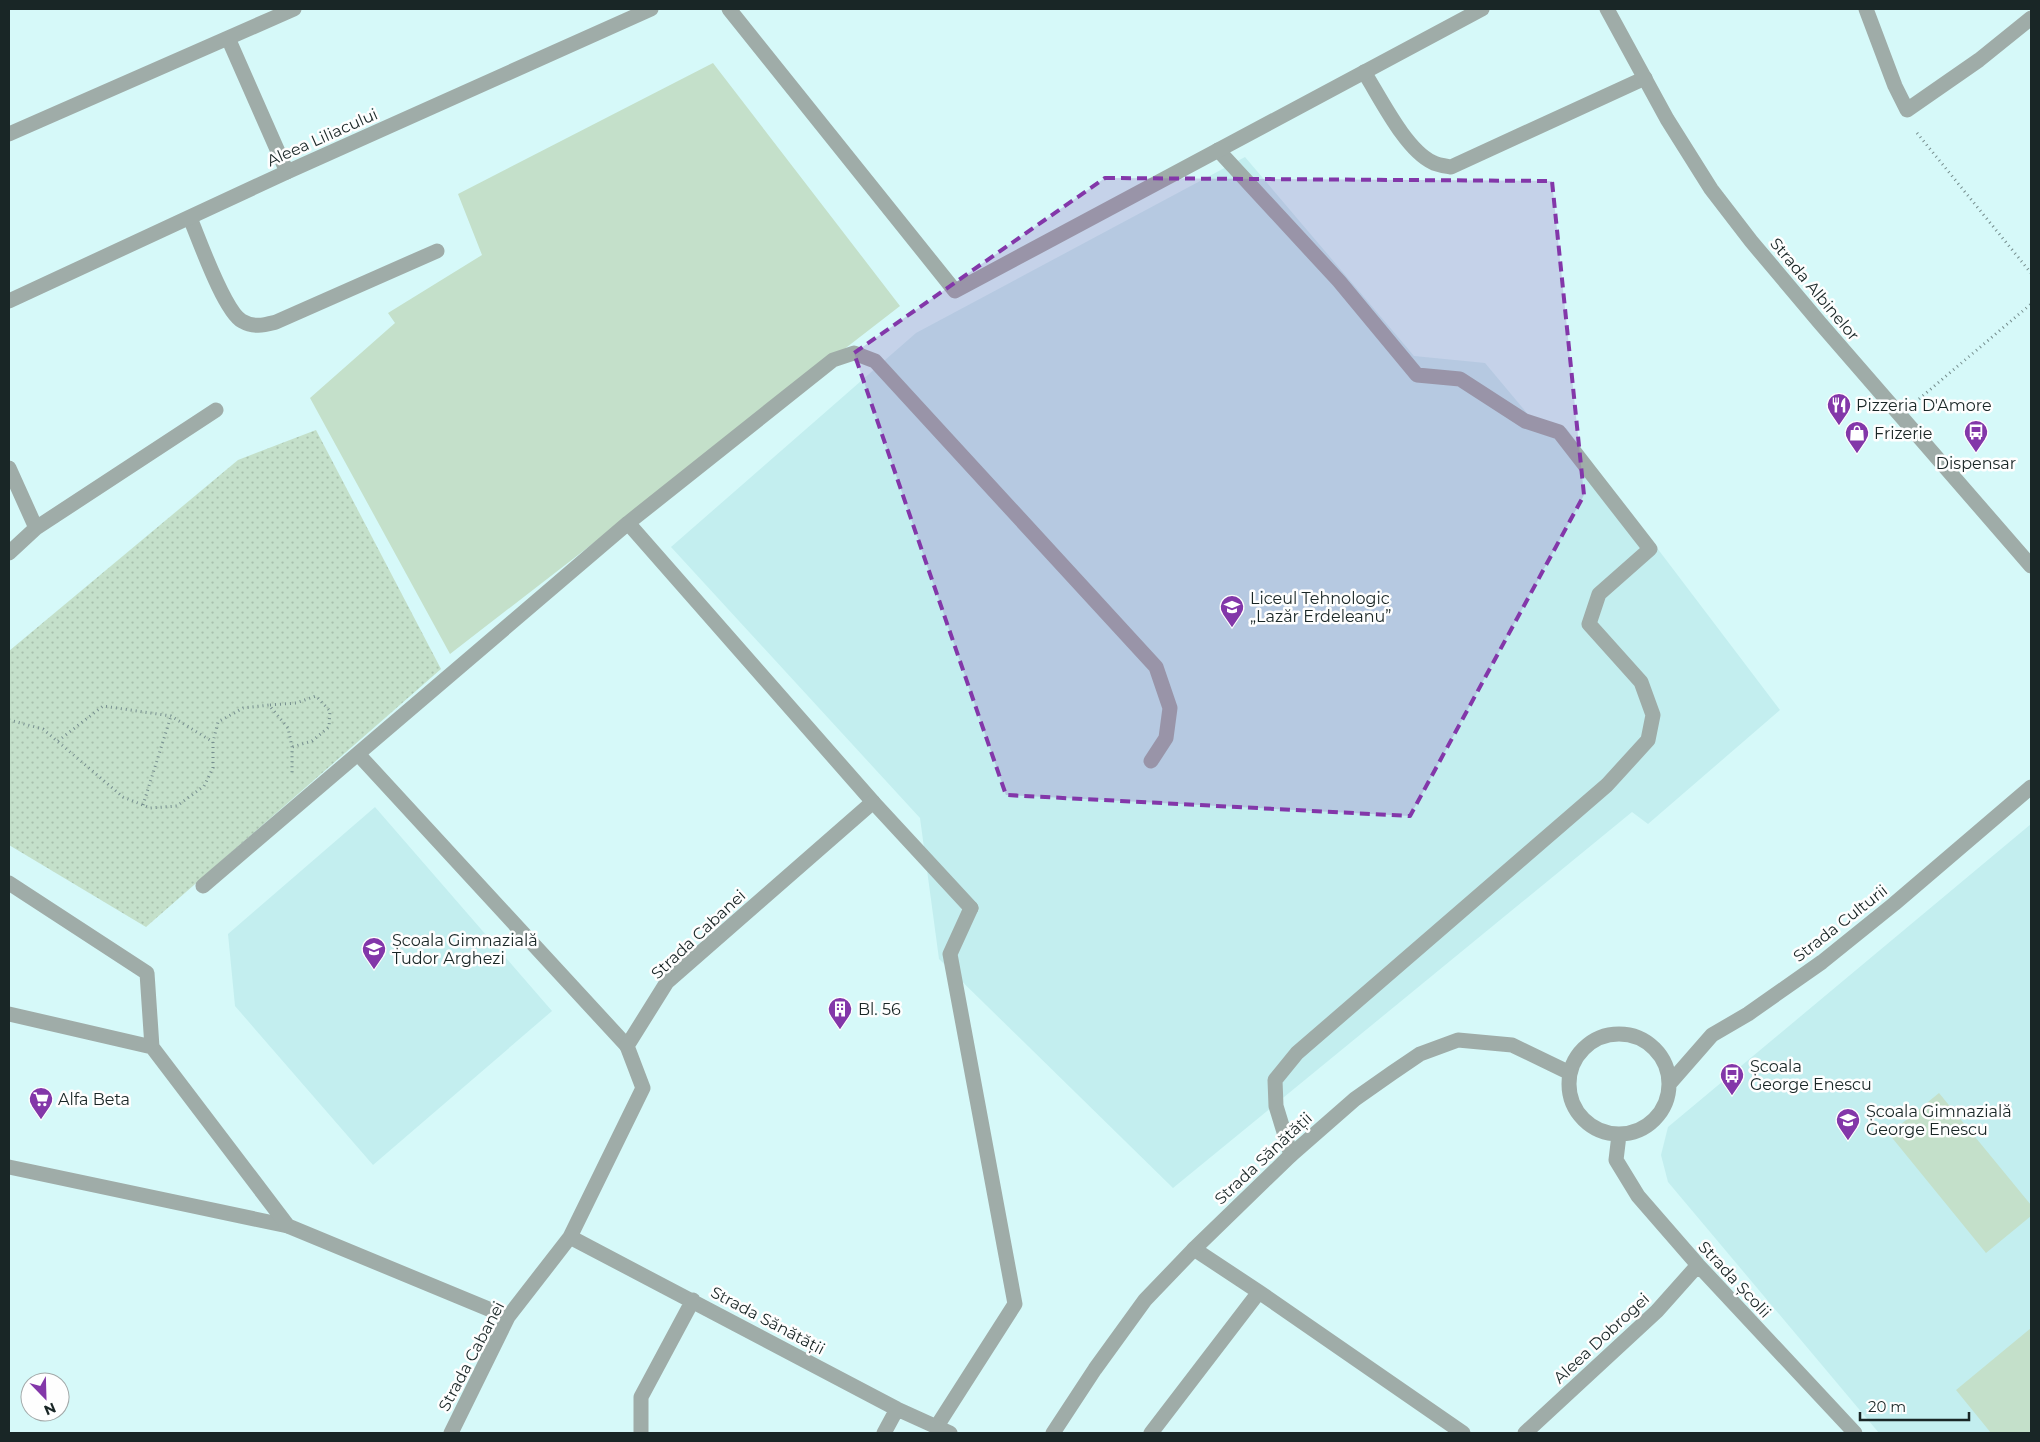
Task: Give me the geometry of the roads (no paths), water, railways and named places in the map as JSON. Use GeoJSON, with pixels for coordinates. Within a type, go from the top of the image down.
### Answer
{"type":"FeatureCollection","features":[{"type":"Feature","properties":{"kind":"street"},"geometry":{"type":"LineString","coordinates":[[9,134],[294,9]]}},
{"type":"Feature","properties":{"kind":"street","name":"Aleea Liliacului"},"geometry":{"type":"LineString","coordinates":[[9,301],[287,172],[651,9]]}},
{"type":"Feature","properties":{"kind":"street"},"geometry":{"type":"LineString","coordinates":[[729,9],[955,291],[1482,9]]}},
{"type":"Feature","properties":{"kind":"street","name":"Strada Albinelor"},"geometry":{"type":"LineString","coordinates":[[1607,9],[1667,119],[1711,189],[1751,241],[2031,566]]}},
{"type":"Feature","properties":{"kind":"street"},"geometry":{"type":"LineString","coordinates":[[1866,9],[1906,110],[1979,60],[2031,18]]}},
{"type":"Feature","properties":{"kind":"street"},"geometry":{"type":"LineString","coordinates":[[228,38],[287,172]]}},
{"type":"Feature","properties":{"kind":"street"},"geometry":{"type":"LineString","coordinates":[[1364,72],[1402,133],[1416,151],[1432,163],[1451,167],[1645,78]]}},
{"type":"Feature","properties":{"kind":"street"},"geometry":{"type":"LineString","coordinates":[[1218,150],[1339,281],[1417,375],[1460,379],[1525,421],[1559,432],[1650,549],[1599,594],[1589,624],[1642,682],[1653,715],[1648,740],[1607,785],[1297,1053],[1275,1080],[1276,1106],[1291,1154]]}},
{"type":"Feature","properties":{"kind":"street"},"geometry":{"type":"LineString","coordinates":[[190,218],[228,306],[241,320],[257,326],[276,322],[437,251]]}},
{"type":"Feature","properties":{"kind":"street"},"geometry":{"type":"LineString","coordinates":[[203,886],[628,523],[832,360],[854,353],[875,361],[1156,667],[1170,708],[1166,738],[1151,760]]}},
{"type":"Feature","properties":{"kind":"street"},"geometry":{"type":"LineString","coordinates":[[9,553],[36,528],[216,410]]}},
{"type":"Feature","properties":{"kind":"street"},"geometry":{"type":"LineString","coordinates":[[9,468],[36,528]]}},
{"type":"Feature","properties":{"kind":"street"},"geometry":{"type":"LineString","coordinates":[[628,523],[873,802],[971,908],[950,954],[1015,1304],[944,1430]]}},
{"type":"Feature","properties":{"kind":"street"},"geometry":{"type":"LineString","coordinates":[[358,754],[627,1046]]}},
{"type":"Feature","properties":{"kind":"street","name":"Strada Culturii"},"geometry":{"type":"LineString","coordinates":[[1670,1083],[1712,1035],[1748,1014],[1822,962],[1894,904],[2031,787]]}},
{"type":"Feature","properties":{"kind":"street","name":"Strada Cabanei"},"geometry":{"type":"LineString","coordinates":[[451,1433],[508,1317],[570,1237],[643,1088],[627,1046],[666,982],[873,802]]}},
{"type":"Feature","properties":{"kind":"street"},"geometry":{"type":"LineString","coordinates":[[9,883],[147,973],[152,1047],[288,1226]]}},
{"type":"Feature","properties":{"kind":"street"},"geometry":{"type":"LineString","coordinates":[[9,1014],[152,1047]]}},
{"type":"Feature","properties":{"kind":"street"},"geometry":{"type":"LineString","coordinates":[[1616,1033],[1633,1035],[1648,1042],[1660,1053],[1667,1067],[1670,1083],[1670,1095],[1659,1115],[1641,1130],[1619,1135],[1604,1132],[1591,1126],[1580,1116],[1572,1102],[1569,1088],[1570,1073],[1576,1058],[1581,1052],[1600,1037],[1616,1033]]}},
{"type":"Feature","properties":{"kind":"street","name":"Strada Sănătății"},"geometry":{"type":"LineString","coordinates":[[1054,1433],[1095,1369],[1145,1300],[1194,1248],[1291,1154],[1355,1099],[1392,1073],[1420,1054],[1458,1040],[1512,1045],[1570,1073]]}},
{"type":"Feature","properties":{"kind":"street","name":"Strada Școlii"},"geometry":{"type":"LineString","coordinates":[[1619,1135],[1616,1160],[1638,1196],[1698,1265],[1855,1433]]}},
{"type":"Feature","properties":{"kind":"street"},"geometry":{"type":"LineString","coordinates":[[9,1167],[288,1226],[508,1317]]}},
{"type":"Feature","properties":{"kind":"street","name":"Strada Sănătății"},"geometry":{"type":"LineString","coordinates":[[570,1237],[898,1409],[944,1430]]}},
{"type":"Feature","properties":{"kind":"street"},"geometry":{"type":"LineString","coordinates":[[1194,1248],[1463,1433]]}},
{"type":"Feature","properties":{"kind":"street","name":"Aleea Dobrogei"},"geometry":{"type":"LineString","coordinates":[[1525,1433],[1657,1311],[1698,1265]]}},
{"type":"Feature","properties":{"kind":"street"},"geometry":{"type":"LineString","coordinates":[[1150,1433],[1259,1292]]}},
{"type":"Feature","properties":{"kind":"street"},"geometry":{"type":"LineString","coordinates":[[641,1433],[641,1398],[693,1300]]}},
{"type":"Feature","properties":{"kind":"street"},"geometry":{"type":"LineString","coordinates":[[884,1433],[898,1409]]}},
{"type":"Feature","properties":{"kind":"place","name":"Pizzeria D'Amore"},"geometry":{"type":"Point","coordinates":[1839,426]}},
{"type":"Feature","properties":{"kind":"place","name":"Dispensar"},"geometry":{"type":"Point","coordinates":[1976,453]}},
{"type":"Feature","properties":{"kind":"place","name":"Frizerie"},"geometry":{"type":"Point","coordinates":[1857,454]}},
{"type":"Feature","properties":{"kind":"place","name":"Liceul Tehnologic „Lazăr Erdeleanu”"},"geometry":{"type":"Point","coordinates":[1232,628]}},
{"type":"Feature","properties":{"kind":"place","name":"Școala Gimnazială Tudor Arghezi"},"geometry":{"type":"Point","coordinates":[374,970]}},
{"type":"Feature","properties":{"kind":"place","name":"Bl. 56"},"geometry":{"type":"Point","coordinates":[840,1030]}},
{"type":"Feature","properties":{"kind":"place","name":"Școala George Enescu"},"geometry":{"type":"Point","coordinates":[1732,1096]}},
{"type":"Feature","properties":{"kind":"place","name":"Alfa Beta"},"geometry":{"type":"Point","coordinates":[41,1120]}},
{"type":"Feature","properties":{"kind":"place","name":"Școala Gimnazială George Enescu"},"geometry":{"type":"Point","coordinates":[1848,1141]}}]}
